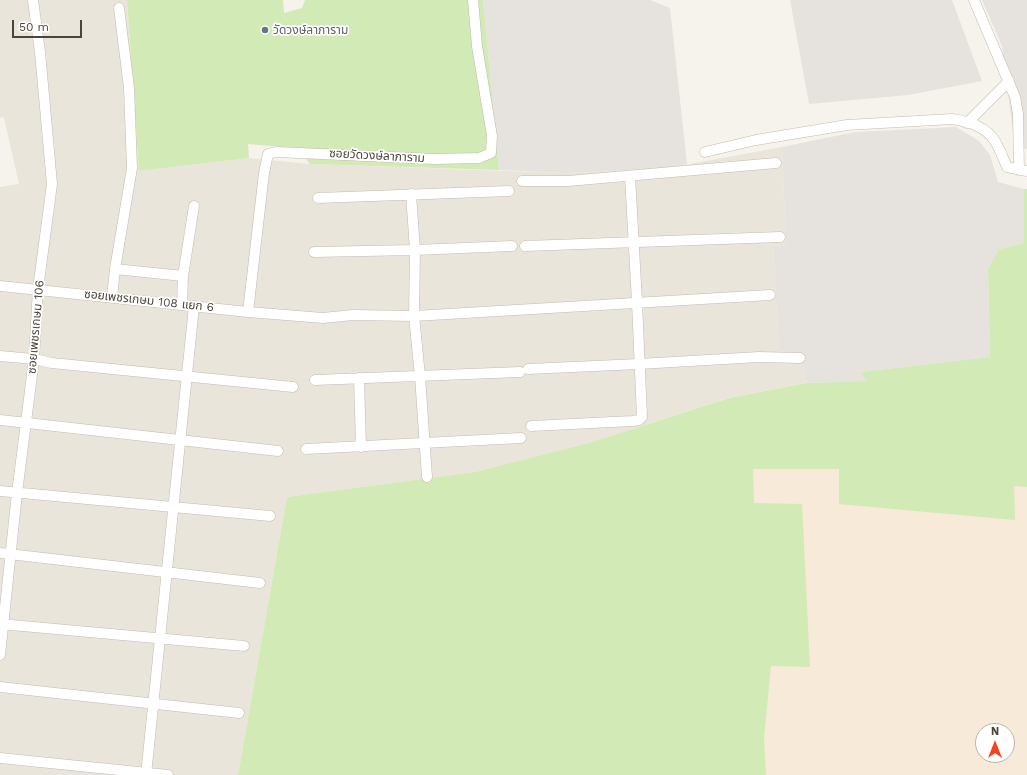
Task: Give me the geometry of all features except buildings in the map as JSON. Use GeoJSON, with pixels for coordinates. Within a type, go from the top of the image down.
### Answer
{"type":"FeatureCollection","features":[{"type":"Feature","properties":{"kind":"street","name":"ซอยเพชรเกษม 106"},"geometry":{"type":"LineString","coordinates":[[0,655],[2,624],[17,493],[34,359],[38,289],[52,184],[40,52],[33,0]]}},
{"type":"Feature","properties":{"kind":"street","name":"ซอยวัดวงษ์ลาภาราม"},"geometry":{"type":"LineString","coordinates":[[248,312],[264,173],[268,154],[276,152],[434,159],[479,158],[491,153],[492,136],[477,46],[473,0]]}},
{"type":"Feature","properties":{"kind":"street"},"geometry":{"type":"LineString","coordinates":[[705,152],[756,140],[847,125],[952,119],[967,123],[988,133],[995,141],[1006,167],[1023,171],[1015,96],[974,0]]}},
{"type":"Feature","properties":{"kind":"street"},"geometry":{"type":"LineString","coordinates":[[112,297],[115,269],[132,168],[129,88],[119,8]]}},
{"type":"Feature","properties":{"kind":"street"},"geometry":{"type":"LineString","coordinates":[[967,123],[1009,81]]}},
{"type":"Feature","properties":{"kind":"street"},"geometry":{"type":"LineString","coordinates":[[522,180],[568,180],[630,176],[776,163]]}},
{"type":"Feature","properties":{"kind":"street"},"geometry":{"type":"LineString","coordinates":[[531,426],[639,420],[642,417],[630,176]]}},
{"type":"Feature","properties":{"kind":"street"},"geometry":{"type":"LineString","coordinates":[[318,198],[509,191]]}},
{"type":"Feature","properties":{"kind":"street"},"geometry":{"type":"LineString","coordinates":[[411,194],[415,250],[414,316],[427,477]]}},
{"type":"Feature","properties":{"kind":"street"},"geometry":{"type":"LineString","coordinates":[[182,305],[184,276],[194,206]]}},
{"type":"Feature","properties":{"kind":"street"},"geometry":{"type":"LineString","coordinates":[[525,246],[780,237]]}},
{"type":"Feature","properties":{"kind":"street"},"geometry":{"type":"LineString","coordinates":[[314,252],[512,246]]}},
{"type":"Feature","properties":{"kind":"street"},"geometry":{"type":"LineString","coordinates":[[115,269],[184,276]]}},
{"type":"Feature","properties":{"kind":"street","name":"ซอยเพชรเกษม 108 แยก 6"},"geometry":{"type":"LineString","coordinates":[[0,286],[298,317],[323,318],[353,315],[414,316],[770,295]]}},
{"type":"Feature","properties":{"kind":"street"},"geometry":{"type":"LineString","coordinates":[[146,774],[194,306]]}},
{"type":"Feature","properties":{"kind":"street"},"geometry":{"type":"LineString","coordinates":[[0,356],[293,387]]}},
{"type":"Feature","properties":{"kind":"street"},"geometry":{"type":"LineString","coordinates":[[315,380],[524,371],[759,357],[800,358]]}},
{"type":"Feature","properties":{"kind":"street"},"geometry":{"type":"LineString","coordinates":[[358,378],[361,447]]}},
{"type":"Feature","properties":{"kind":"street"},"geometry":{"type":"LineString","coordinates":[[0,420],[278,451]]}},
{"type":"Feature","properties":{"kind":"street"},"geometry":{"type":"LineString","coordinates":[[306,449],[521,438]]}},
{"type":"Feature","properties":{"kind":"street"},"geometry":{"type":"LineString","coordinates":[[0,491],[270,516]]}},
{"type":"Feature","properties":{"kind":"street"},"geometry":{"type":"LineString","coordinates":[[0,553],[260,583]]}},
{"type":"Feature","properties":{"kind":"street"},"geometry":{"type":"LineString","coordinates":[[2,624],[244,646]]}},
{"type":"Feature","properties":{"kind":"street"},"geometry":{"type":"LineString","coordinates":[[0,687],[239,713]]}},
{"type":"Feature","properties":{"kind":"street"},"geometry":{"type":"LineString","coordinates":[[0,758],[146,774],[168,775]]}},
{"type":"Feature","properties":{"kind":"shaded area"},"geometry":{"type":"Polygon","coordinates":[[[0,0],[127,0],[139,171],[249,158],[310,164],[566,173],[662,169],[782,147],[786,245],[773,246],[779,351],[801,354],[807,383],[728,398],[592,442],[475,472],[287,497],[238,775],[0,775],[0,187],[19,184],[4,118],[0,117],[0,0]]]}},
{"type":"Feature","properties":{"kind":"shaded area"},"geometry":{"type":"Polygon","coordinates":[[[483,0],[650,0],[670,8],[687,164],[662,169],[566,173],[499,170],[483,0]]]}},
{"type":"Feature","properties":{"kind":"shaded area"},"geometry":{"type":"Polygon","coordinates":[[[790,0],[952,0],[982,81],[908,95],[809,104],[790,0]]]}},
{"type":"Feature","properties":{"kind":"shaded area"},"geometry":{"type":"Polygon","coordinates":[[[982,0],[1027,0],[1027,149],[1015,147],[1002,46],[982,0]]]}},
{"type":"Feature","properties":{"kind":"shaded area"},"geometry":{"type":"Polygon","coordinates":[[[956,127],[979,141],[990,155],[998,182],[1024,189],[1024,243],[999,249],[988,269],[990,357],[861,372],[868,381],[807,383],[801,355],[779,351],[773,246],[786,245],[782,147],[855,132],[956,127]]]}},
{"type":"Feature","properties":{"kind":"shaded area"},"geometry":{"type":"Polygon","coordinates":[[[1027,376],[1027,775],[553,775],[728,398],[807,383],[1027,376]]]}},
{"type":"Feature","properties":{"kind":"green space"},"geometry":{"type":"Polygon","coordinates":[[[127,0],[283,0],[284,13],[302,8],[305,0],[483,0],[499,170],[310,164],[296,148],[248,144],[249,158],[139,171],[127,0]]]}},
{"type":"Feature","properties":{"kind":"green space"},"geometry":{"type":"Polygon","coordinates":[[[1024,189],[1027,189],[1027,487],[1014,486],[1015,520],[839,504],[839,469],[753,469],[754,503],[802,504],[810,667],[771,666],[764,738],[766,775],[238,775],[287,497],[475,472],[592,442],[729,398],[807,383],[867,381],[861,372],[990,357],[988,269],[999,249],[1024,243],[1024,189]]]}},
{"type":"Feature","properties":{"kind":"place","name":"วัดวงษ์ลาภาราม"},"geometry":{"type":"Point","coordinates":[265,30]}}]}
